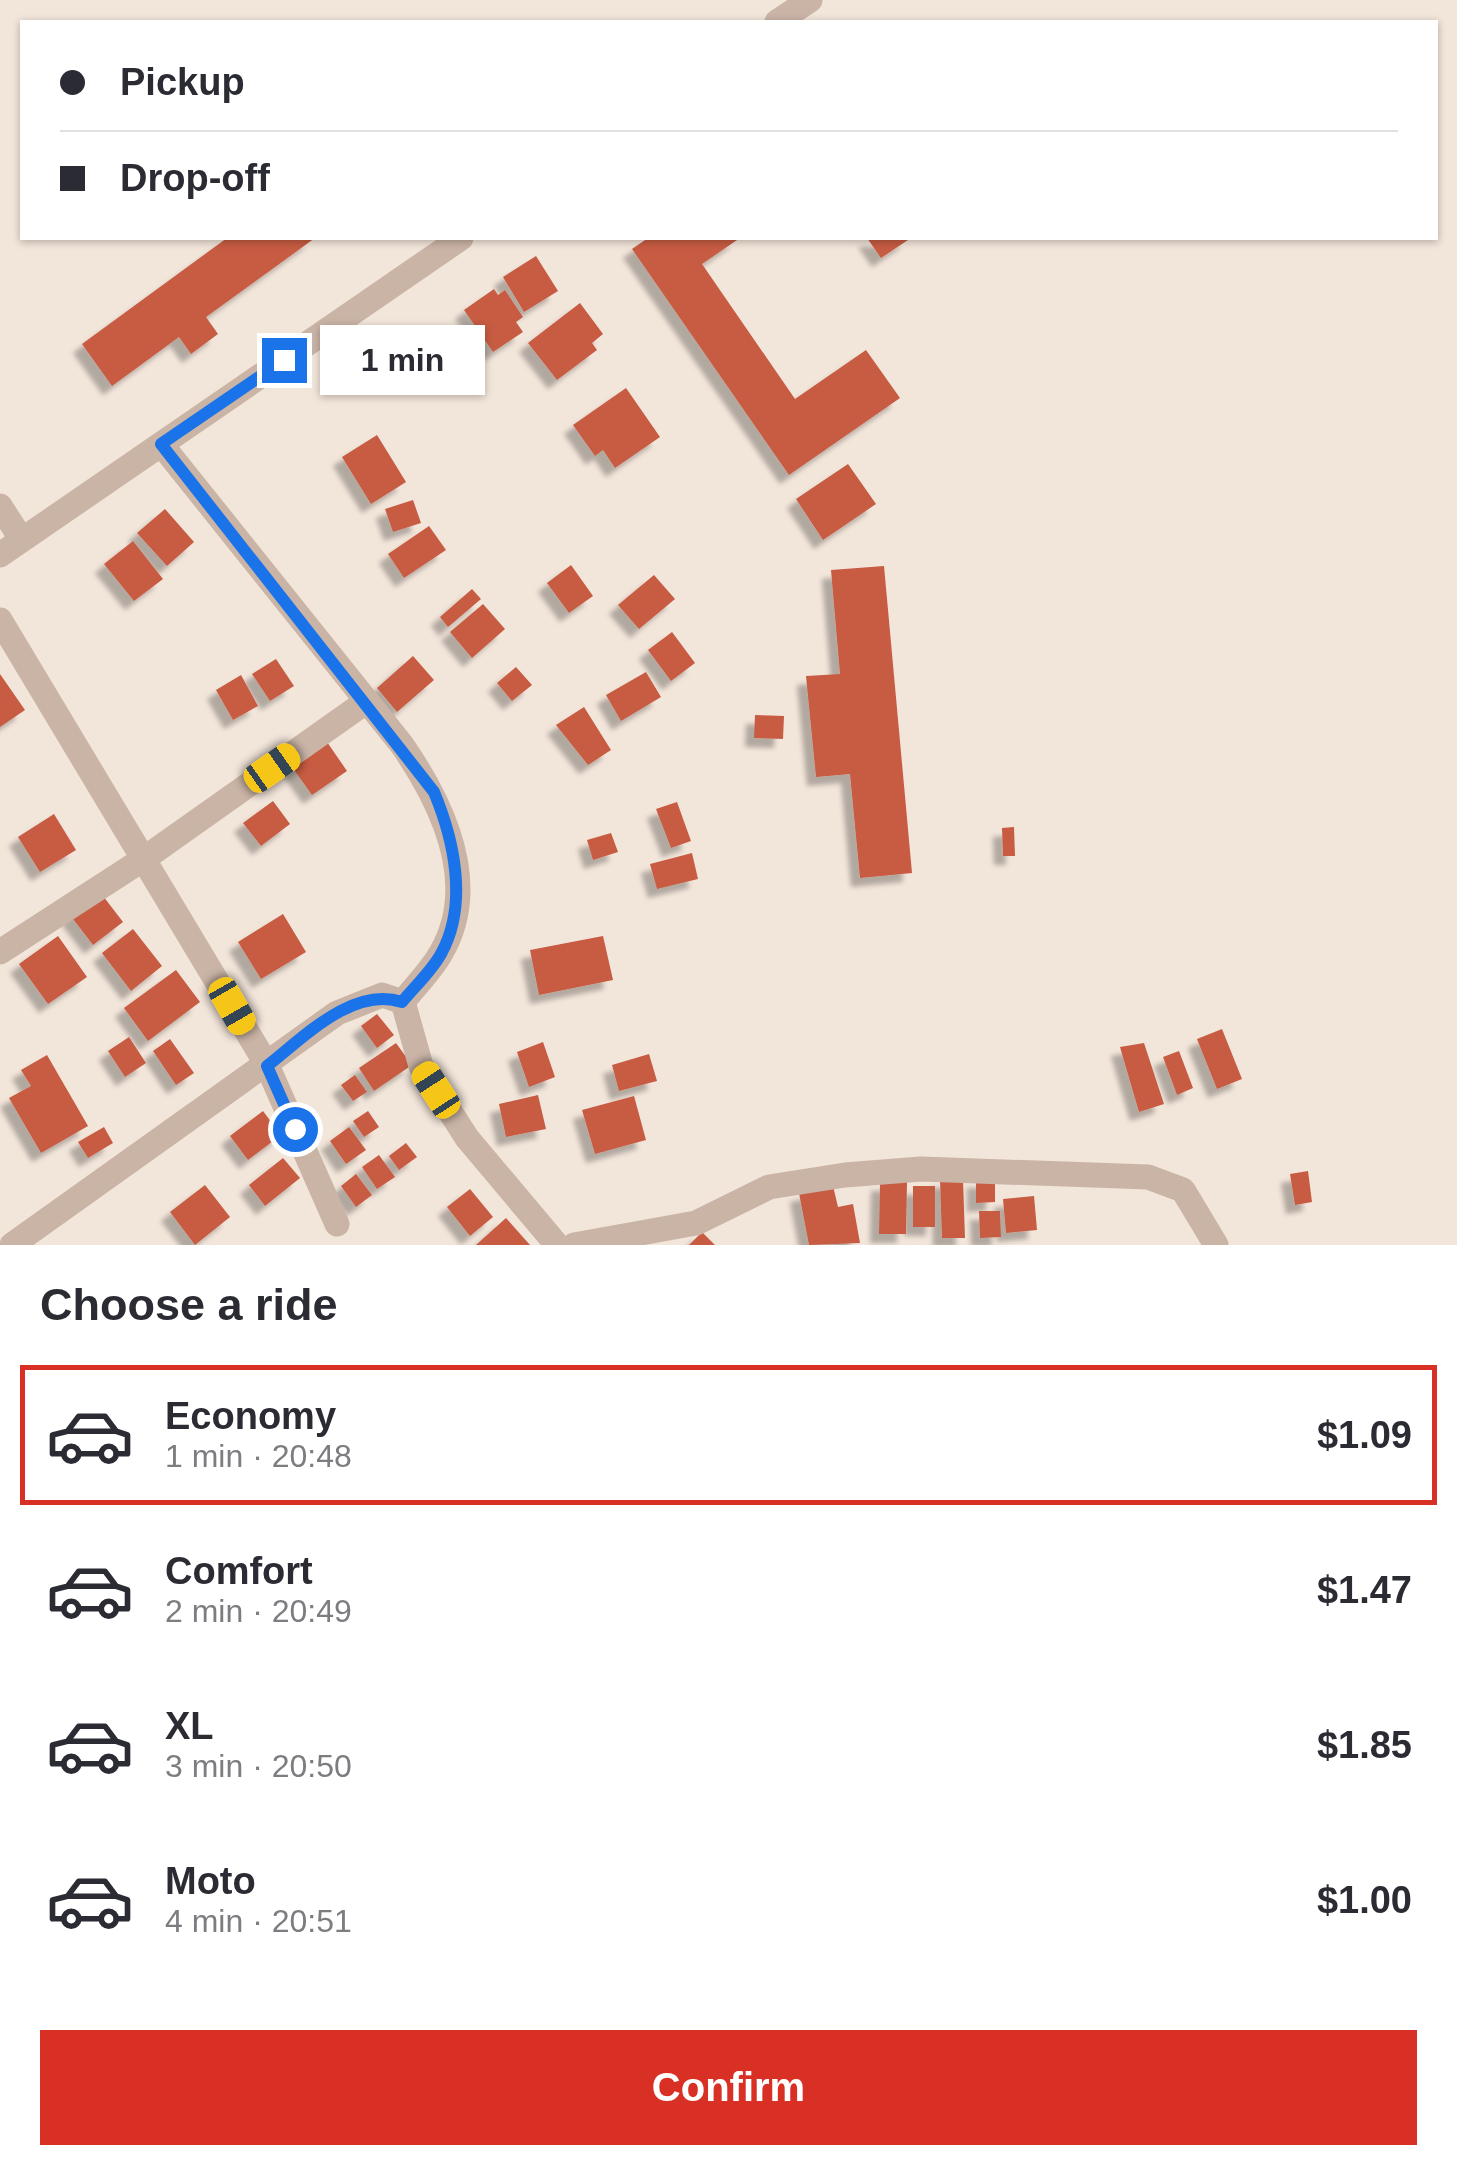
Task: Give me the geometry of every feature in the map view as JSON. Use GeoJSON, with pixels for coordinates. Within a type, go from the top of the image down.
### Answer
{"type":"FeatureCollection","features":[{"type":"Feature","properties":{"kind":"street"},"geometry":{"type":"LineString","coordinates":[[780,20],[810,0]]}},
{"type":"Feature","properties":{"kind":"street"},"geometry":{"type":"LineString","coordinates":[[0,556],[458,240]]}},
{"type":"Feature","properties":{"kind":"street"},"geometry":{"type":"LineString","coordinates":[[161,444],[367,701],[434,792],[452,846],[457,896],[442,952],[402,1002]]}},
{"type":"Feature","properties":{"kind":"street"},"geometry":{"type":"LineString","coordinates":[[0,506],[22,540]]}},
{"type":"Feature","properties":{"kind":"street"},"geometry":{"type":"LineString","coordinates":[[0,620],[267,1066],[337,1224]]}},
{"type":"Feature","properties":{"kind":"street"},"geometry":{"type":"LineString","coordinates":[[0,952],[145,858],[367,701]]}},
{"type":"Feature","properties":{"kind":"street"},"geometry":{"type":"LineString","coordinates":[[12,1245],[267,1066],[337,1012],[382,995],[402,1002]]}},
{"type":"Feature","properties":{"kind":"street"},"geometry":{"type":"LineString","coordinates":[[402,1002],[421,1066],[467,1138],[557,1245]]}},
{"type":"Feature","properties":{"kind":"street"},"geometry":{"type":"LineString","coordinates":[[574,1245],[696,1223],[769,1188],[845,1174],[922,1169],[1148,1177],[1183,1190],[1216,1245]]}},
{"type":"Feature","properties":{"kind":"building"},"geometry":{"type":"Polygon","coordinates":[[[224,240],[312,240],[206,317],[218,334],[191,354],[179,337],[112,386],[82,344],[224,240]]]}},
{"type":"Feature","properties":{"kind":"building"},"geometry":{"type":"Polygon","coordinates":[[[645,240],[737,240],[702,264],[795,399],[866,350],[900,398],[789,475],[632,249],[645,240]]]}},
{"type":"Feature","properties":{"kind":"building"},"geometry":{"type":"Polygon","coordinates":[[[868,240],[908,240],[881,258],[868,240]]]}},
{"type":"Feature","properties":{"kind":"building"},"geometry":{"type":"Polygon","coordinates":[[[536,256],[558,291],[524,312],[503,277],[536,256]]]}},
{"type":"Feature","properties":{"kind":"building"},"geometry":{"type":"Polygon","coordinates":[[[494,289],[498,295],[505,290],[523,317],[516,322],[523,332],[493,352],[464,310],[494,289]]]}},
{"type":"Feature","properties":{"kind":"building"},"geometry":{"type":"Polygon","coordinates":[[[580,303],[603,334],[592,343],[597,350],[557,380],[528,343],[580,303]]]}},
{"type":"Feature","properties":{"kind":"building"},"geometry":{"type":"Polygon","coordinates":[[[626,388],[660,437],[615,468],[603,450],[595,456],[573,425],[626,388]]]}},
{"type":"Feature","properties":{"kind":"building"},"geometry":{"type":"Polygon","coordinates":[[[377,435],[406,482],[371,504],[342,457],[377,435]]]}},
{"type":"Feature","properties":{"kind":"building"},"geometry":{"type":"Polygon","coordinates":[[[848,464],[876,504],[823,540],[796,499],[848,464]]]}},
{"type":"Feature","properties":{"kind":"building"},"geometry":{"type":"Polygon","coordinates":[[[413,500],[421,523],[393,532],[385,509],[413,500]]]}},
{"type":"Feature","properties":{"kind":"building"},"geometry":{"type":"Polygon","coordinates":[[[165,509],[194,542],[167,566],[137,533],[165,509]]]}},
{"type":"Feature","properties":{"kind":"building"},"geometry":{"type":"Polygon","coordinates":[[[429,526],[446,550],[404,578],[388,554],[429,526]]]}},
{"type":"Feature","properties":{"kind":"building"},"geometry":{"type":"Polygon","coordinates":[[[133,541],[163,579],[134,601],[104,564],[133,541]]]}},
{"type":"Feature","properties":{"kind":"building"},"geometry":{"type":"Polygon","coordinates":[[[571,565],[593,596],[569,613],[547,583],[571,565]]]}},
{"type":"Feature","properties":{"kind":"building"},"geometry":{"type":"Polygon","coordinates":[[[884,566],[912,873],[860,878],[850,774],[816,777],[806,676],[840,674],[831,570],[884,566]]]}},
{"type":"Feature","properties":{"kind":"building"},"geometry":{"type":"Polygon","coordinates":[[[654,575],[675,599],[639,629],[618,605],[654,575]]]}},
{"type":"Feature","properties":{"kind":"building"},"geometry":{"type":"Polygon","coordinates":[[[472,589],[481,599],[448,627],[440,617],[472,589]]]}},
{"type":"Feature","properties":{"kind":"building"},"geometry":{"type":"Polygon","coordinates":[[[483,604],[505,629],[472,658],[450,632],[483,604]]]}},
{"type":"Feature","properties":{"kind":"building"},"geometry":{"type":"Polygon","coordinates":[[[672,632],[695,663],[671,681],[648,650],[672,632]]]}},
{"type":"Feature","properties":{"kind":"building"},"geometry":{"type":"Polygon","coordinates":[[[413,656],[434,680],[397,712],[377,688],[413,656]]]}},
{"type":"Feature","properties":{"kind":"building"},"geometry":{"type":"Polygon","coordinates":[[[276,659],[294,686],[270,701],[252,674],[276,659]]]}},
{"type":"Feature","properties":{"kind":"building"},"geometry":{"type":"Polygon","coordinates":[[[516,667],[532,685],[512,701],[497,683],[516,667]]]}},
{"type":"Feature","properties":{"kind":"building"},"geometry":{"type":"Polygon","coordinates":[[[646,672],[661,697],[621,721],[606,695],[646,672]]]}},
{"type":"Feature","properties":{"kind":"building"},"geometry":{"type":"Polygon","coordinates":[[[0,674],[25,710],[0,727],[0,674]]]}},
{"type":"Feature","properties":{"kind":"building"},"geometry":{"type":"Polygon","coordinates":[[[241,675],[258,706],[233,720],[216,690],[241,675]]]}},
{"type":"Feature","properties":{"kind":"building"},"geometry":{"type":"Polygon","coordinates":[[[584,707],[611,750],[588,765],[556,725],[584,707]]]}},
{"type":"Feature","properties":{"kind":"building"},"geometry":{"type":"Polygon","coordinates":[[[755,715],[784,716],[783,739],[754,738],[755,715]]]}},
{"type":"Feature","properties":{"kind":"building"},"geometry":{"type":"Polygon","coordinates":[[[327,742],[347,771],[312,795],[292,767],[327,742]]]}},
{"type":"Feature","properties":{"kind":"building"},"geometry":{"type":"Polygon","coordinates":[[[273,801],[290,824],[261,846],[243,823],[273,801]]]}},
{"type":"Feature","properties":{"kind":"building"},"geometry":{"type":"Polygon","coordinates":[[[677,802],[691,841],[671,848],[656,809],[677,802]]]}},
{"type":"Feature","properties":{"kind":"building"},"geometry":{"type":"Polygon","coordinates":[[[54,814],[76,850],[40,872],[18,837],[54,814]]]}},
{"type":"Feature","properties":{"kind":"building"},"geometry":{"type":"Polygon","coordinates":[[[1014,827],[1015,856],[1003,856],[1002,828],[1014,827]]]}},
{"type":"Feature","properties":{"kind":"building"},"geometry":{"type":"Polygon","coordinates":[[[611,833],[618,852],[593,860],[587,840],[611,833]]]}},
{"type":"Feature","properties":{"kind":"building"},"geometry":{"type":"Polygon","coordinates":[[[692,853],[698,879],[657,889],[650,864],[692,853]]]}},
{"type":"Feature","properties":{"kind":"building"},"geometry":{"type":"Polygon","coordinates":[[[100,892],[123,922],[93,945],[70,915],[100,892]]]}},
{"type":"Feature","properties":{"kind":"building"},"geometry":{"type":"Polygon","coordinates":[[[283,914],[306,952],[261,979],[238,942],[283,914]]]}},
{"type":"Feature","properties":{"kind":"building"},"geometry":{"type":"Polygon","coordinates":[[[133,929],[162,966],[131,991],[102,953],[133,929]]]}},
{"type":"Feature","properties":{"kind":"building"},"geometry":{"type":"Polygon","coordinates":[[[58,936],[87,977],[48,1004],[19,964],[58,936]]]}},
{"type":"Feature","properties":{"kind":"building"},"geometry":{"type":"Polygon","coordinates":[[[603,936],[613,980],[539,995],[530,950],[603,936]]]}},
{"type":"Feature","properties":{"kind":"building"},"geometry":{"type":"Polygon","coordinates":[[[176,970],[200,1002],[148,1041],[124,1008],[176,970]]]}},
{"type":"Feature","properties":{"kind":"building"},"geometry":{"type":"Polygon","coordinates":[[[377,1014],[394,1035],[377,1048],[361,1026],[377,1014]]]}},
{"type":"Feature","properties":{"kind":"building"},"geometry":{"type":"Polygon","coordinates":[[[1222,1029],[1242,1079],[1217,1089],[1197,1039],[1222,1029]]]}},
{"type":"Feature","properties":{"kind":"building"},"geometry":{"type":"Polygon","coordinates":[[[129,1037],[146,1063],[125,1077],[108,1051],[129,1037]]]}},
{"type":"Feature","properties":{"kind":"building"},"geometry":{"type":"Polygon","coordinates":[[[170,1039],[194,1073],[176,1085],[153,1051],[170,1039]]]}},
{"type":"Feature","properties":{"kind":"building"},"geometry":{"type":"Polygon","coordinates":[[[543,1042],[555,1077],[529,1087],[517,1052],[543,1042]]]}},
{"type":"Feature","properties":{"kind":"building"},"geometry":{"type":"Polygon","coordinates":[[[396,1043],[412,1065],[374,1091],[359,1068],[396,1043]]]}},
{"type":"Feature","properties":{"kind":"building"},"geometry":{"type":"Polygon","coordinates":[[[1144,1043],[1164,1104],[1139,1112],[1120,1047],[1144,1043]]]}},
{"type":"Feature","properties":{"kind":"building"},"geometry":{"type":"Polygon","coordinates":[[[1179,1051],[1193,1088],[1177,1095],[1163,1057],[1179,1051]]]}},
{"type":"Feature","properties":{"kind":"building"},"geometry":{"type":"Polygon","coordinates":[[[649,1054],[657,1081],[619,1091],[612,1065],[649,1054]]]}},
{"type":"Feature","properties":{"kind":"building"},"geometry":{"type":"Polygon","coordinates":[[[47,1055],[88,1126],[41,1153],[9,1098],[31,1086],[21,1070],[47,1055]]]}},
{"type":"Feature","properties":{"kind":"building"},"geometry":{"type":"Polygon","coordinates":[[[355,1075],[367,1092],[353,1101],[341,1085],[355,1075]]]}},
{"type":"Feature","properties":{"kind":"building"},"geometry":{"type":"Polygon","coordinates":[[[538,1095],[546,1129],[506,1137],[499,1104],[538,1095]]]}},
{"type":"Feature","properties":{"kind":"building"},"geometry":{"type":"Polygon","coordinates":[[[634,1096],[646,1140],[595,1154],[582,1110],[634,1096]]]}},
{"type":"Feature","properties":{"kind":"building"},"geometry":{"type":"Polygon","coordinates":[[[263,1111],[281,1135],[248,1160],[230,1136],[263,1111]]]}},
{"type":"Feature","properties":{"kind":"building"},"geometry":{"type":"Polygon","coordinates":[[[368,1111],[379,1127],[364,1137],[353,1121],[368,1111]]]}},
{"type":"Feature","properties":{"kind":"building"},"geometry":{"type":"Polygon","coordinates":[[[104,1127],[113,1143],[88,1158],[78,1142],[104,1127]]]}},
{"type":"Feature","properties":{"kind":"building"},"geometry":{"type":"Polygon","coordinates":[[[349,1127],[366,1150],[346,1164],[330,1141],[349,1127]]]}},
{"type":"Feature","properties":{"kind":"building"},"geometry":{"type":"Polygon","coordinates":[[[406,1143],[417,1157],[399,1170],[389,1156],[406,1143]]]}},
{"type":"Feature","properties":{"kind":"building"},"geometry":{"type":"Polygon","coordinates":[[[379,1155],[395,1177],[377,1189],[362,1167],[379,1155]]]}},
{"type":"Feature","properties":{"kind":"building"},"geometry":{"type":"Polygon","coordinates":[[[283,1158],[300,1178],[265,1206],[249,1185],[283,1158]]]}},
{"type":"Feature","properties":{"kind":"building"},"geometry":{"type":"Polygon","coordinates":[[[1308,1171],[1312,1202],[1295,1205],[1290,1174],[1308,1171]]]}},
{"type":"Feature","properties":{"kind":"building"},"geometry":{"type":"Polygon","coordinates":[[[356,1174],[372,1195],[356,1207],[341,1186],[356,1174]]]}},
{"type":"Feature","properties":{"kind":"building"},"geometry":{"type":"Polygon","coordinates":[[[940,1179],[963,1179],[965,1238],[942,1238],[940,1179]]]}},
{"type":"Feature","properties":{"kind":"building"},"geometry":{"type":"Polygon","coordinates":[[[976,1179],[995,1179],[995,1202],[976,1203],[976,1179]]]}},
{"type":"Feature","properties":{"kind":"building"},"geometry":{"type":"Polygon","coordinates":[[[880,1182],[907,1182],[906,1234],[879,1234],[880,1182]]]}},
{"type":"Feature","properties":{"kind":"building"},"geometry":{"type":"Polygon","coordinates":[[[205,1185],[230,1217],[195,1245],[170,1212],[205,1185]]]}},
{"type":"Feature","properties":{"kind":"building"},"geometry":{"type":"Polygon","coordinates":[[[833,1186],[838,1207],[853,1204],[860,1243],[809,1245],[799,1193],[833,1186]]]}},
{"type":"Feature","properties":{"kind":"building"},"geometry":{"type":"Polygon","coordinates":[[[913,1186],[935,1186],[935,1227],[913,1227],[913,1186]]]}},
{"type":"Feature","properties":{"kind":"building"},"geometry":{"type":"Polygon","coordinates":[[[470,1189],[493,1217],[470,1236],[447,1207],[470,1189]]]}},
{"type":"Feature","properties":{"kind":"building"},"geometry":{"type":"Polygon","coordinates":[[[1034,1196],[1037,1230],[1006,1233],[1003,1199],[1034,1196]]]}},
{"type":"Feature","properties":{"kind":"building"},"geometry":{"type":"Polygon","coordinates":[[[979,1211],[1000,1211],[1001,1237],[980,1238],[979,1211]]]}},
{"type":"Feature","properties":{"kind":"building"},"geometry":{"type":"Polygon","coordinates":[[[506,1218],[530,1245],[476,1245],[506,1218]]]}},
{"type":"Feature","properties":{"kind":"building"},"geometry":{"type":"Polygon","coordinates":[[[702,1232],[715,1245],[689,1245],[702,1232]]]}},
{"type":"Feature","properties":{"kind":"route"},"geometry":{"type":"LineString","coordinates":[[284,360],[161,444],[402,746],[434,792],[450,829],[457,896],[442,952],[402,1002],[382,995],[337,1012],[267,1066],[295,1129]]}}]}
